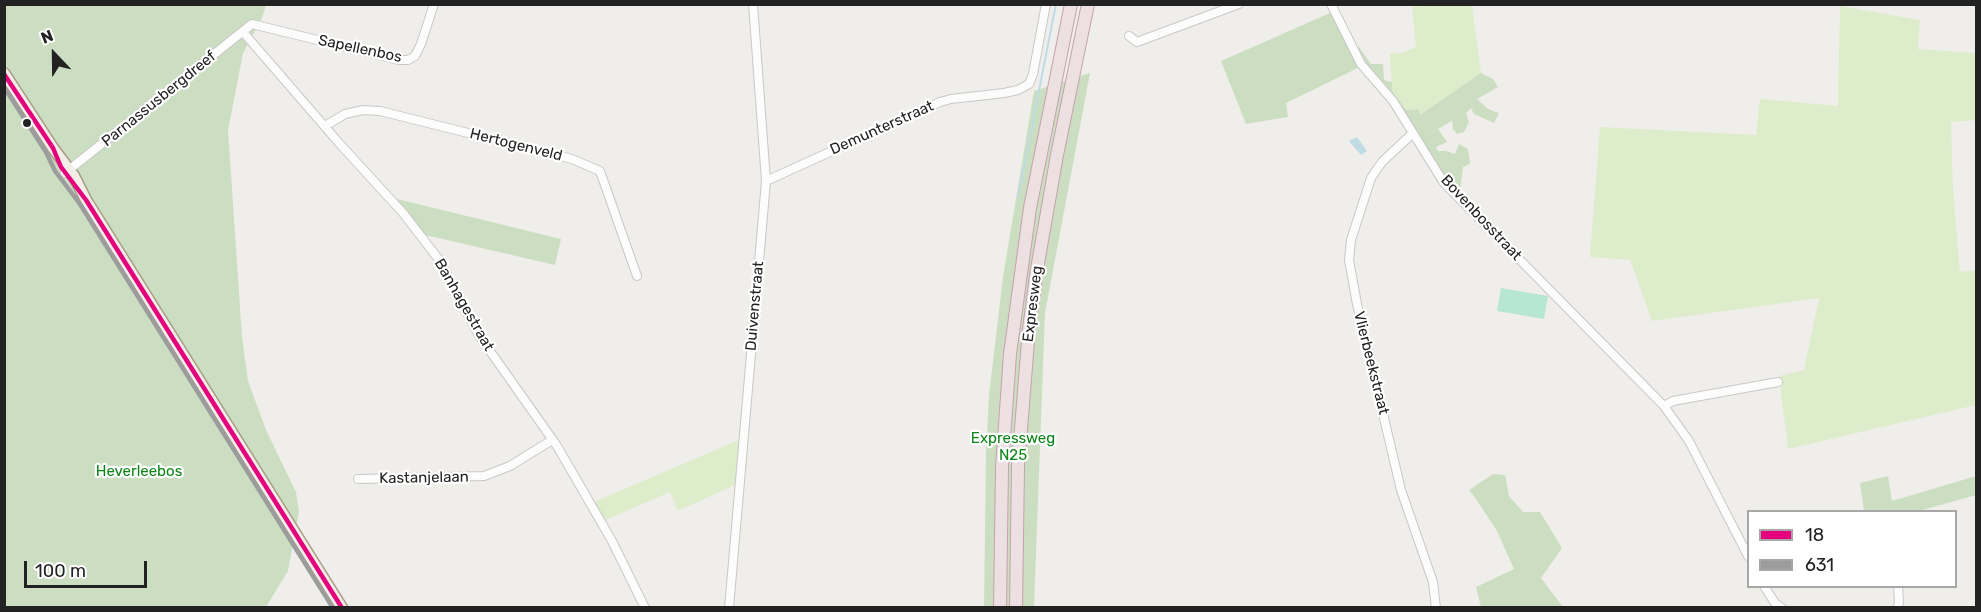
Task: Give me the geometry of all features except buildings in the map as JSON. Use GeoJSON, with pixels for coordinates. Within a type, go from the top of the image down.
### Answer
{"type":"FeatureCollection","features":[{"type":"Feature","properties":{"kind":"highway","name":"Expresweg"},"geometry":{"type":"LineString","coordinates":[[1000,608],[1002,467],[1010,354],[1030,208],[1071,4]]}},
{"type":"Feature","properties":{"kind":"highway","name":"Expresweg"},"geometry":{"type":"LineString","coordinates":[[1016,608],[1018,466],[1029,329],[1056,155],[1088,4]]}},
{"type":"Feature","properties":{"kind":"main road"},"geometry":{"type":"LineString","coordinates":[[4,73],[342,608]]}},
{"type":"Feature","properties":{"kind":"street","name":"Sapellenbos"},"geometry":{"type":"LineString","coordinates":[[252,24],[399,60],[408,60],[415,56],[421,44],[434,4]]}},
{"type":"Feature","properties":{"kind":"street","name":"Duivenstraat"},"geometry":{"type":"LineString","coordinates":[[729,608],[766,181],[753,4]]}},
{"type":"Feature","properties":{"kind":"street","name":"Demunterstraat"},"geometry":{"type":"LineString","coordinates":[[766,181],[940,102],[1004,93],[1018,90],[1029,84],[1033,74],[1046,4]]}},
{"type":"Feature","properties":{"kind":"street"},"geometry":{"type":"LineString","coordinates":[[1129,36],[1137,42],[1239,4]]}},
{"type":"Feature","properties":{"kind":"street","name":"Bovenbosstraat"},"geometry":{"type":"LineString","coordinates":[[1331,4],[1361,64],[1393,101],[1444,183],[1665,406],[1689,441],[1747,552]]}},
{"type":"Feature","properties":{"kind":"street","name":"Parnassusbergdreef"},"geometry":{"type":"LineString","coordinates":[[68,171],[252,24]]}},
{"type":"Feature","properties":{"kind":"street","name":"Banhagestraat"},"geometry":{"type":"LineString","coordinates":[[243,32],[403,213],[440,261],[478,334],[552,440],[612,541],[645,608]]}},
{"type":"Feature","properties":{"kind":"street","name":"Hertogenveld"},"geometry":{"type":"LineString","coordinates":[[325,126],[345,114],[363,110],[380,111],[572,159],[600,171],[637,276]]}},
{"type":"Feature","properties":{"kind":"street","name":"Vlierbeekstraat"},"geometry":{"type":"LineString","coordinates":[[1413,133],[1382,162],[1371,178],[1351,240],[1349,260],[1357,304],[1401,490],[1430,569],[1436,608]]}},
{"type":"Feature","properties":{"kind":"street"},"geometry":{"type":"LineString","coordinates":[[1665,406],[1673,401],[1778,382]]}},
{"type":"Feature","properties":{"kind":"street","name":"Kastanjelaan"},"geometry":{"type":"LineString","coordinates":[[358,479],[484,476],[510,466],[552,440]]}},
{"type":"Feature","properties":{"kind":"street"},"geometry":{"type":"LineString","coordinates":[[1765,588],[1782,608]]}},
{"type":"Feature","properties":{"kind":"street"},"geometry":{"type":"LineString","coordinates":[[1898,588],[1898,608]]}},
{"type":"Feature","properties":{"kind":"green space"},"geometry":{"type":"Polygon","coordinates":[[[1432,4],[1472,5],[1481,73],[1420,116],[1419,109],[1406,110],[1392,91],[1390,54],[1401,53],[1416,47],[1412,7],[1432,4]]]}},
{"type":"Feature","properties":{"kind":"green space","name":"Heverleebos"},"geometry":{"type":"Polygon","coordinates":[[[4,5],[266,5],[262,18],[243,53],[228,130],[242,337],[248,381],[266,430],[296,492],[299,512],[288,571],[266,607],[5,607],[4,5]]]}},
{"type":"Feature","properties":{"kind":"green space"},"geometry":{"type":"Polygon","coordinates":[[[1840,6],[1920,20],[1918,49],[1976,53],[1976,120],[1951,122],[1953,189],[1960,272],[1976,270],[1976,405],[1788,449],[1779,376],[1804,370],[1819,298],[1652,321],[1630,260],[1590,257],[1600,127],[1756,135],[1760,99],[1838,106],[1840,6]]]}},
{"type":"Feature","properties":{"kind":"green space"},"geometry":{"type":"Polygon","coordinates":[[[1330,13],[1335,14],[1353,49],[1359,47],[1371,64],[1383,64],[1384,80],[1392,82],[1392,91],[1406,110],[1419,109],[1420,115],[1481,73],[1493,79],[1498,87],[1477,99],[1488,109],[1499,113],[1494,123],[1474,114],[1471,108],[1466,113],[1469,122],[1464,132],[1457,134],[1453,129],[1452,121],[1438,129],[1447,142],[1436,147],[1438,151],[1455,154],[1459,144],[1468,149],[1470,164],[1463,167],[1459,199],[1393,101],[1360,67],[1286,103],[1288,117],[1246,124],[1221,61],[1330,13]]]}},
{"type":"Feature","properties":{"kind":"green space","name":"Expressweg N25"},"geometry":{"type":"Polygon","coordinates":[[[1090,73],[1045,313],[1034,607],[984,608],[989,395],[1003,277],[1034,91],[1090,73]]]}},
{"type":"Feature","properties":{"kind":"green space"},"geometry":{"type":"Polygon","coordinates":[[[389,197],[561,239],[555,265],[421,234],[389,197]]]}},
{"type":"Feature","properties":{"kind":"green space"},"geometry":{"type":"Polygon","coordinates":[[[1501,288],[1548,296],[1544,319],[1497,311],[1501,288]]]}},
{"type":"Feature","properties":{"kind":"green space"},"geometry":{"type":"Polygon","coordinates":[[[739,440],[735,485],[678,511],[670,492],[605,520],[594,502],[739,440]]]}},
{"type":"Feature","properties":{"kind":"green space"},"geometry":{"type":"Polygon","coordinates":[[[1493,474],[1505,475],[1509,496],[1523,512],[1540,512],[1562,548],[1541,578],[1563,607],[1481,607],[1476,587],[1514,569],[1497,531],[1469,490],[1493,474]]]}},
{"type":"Feature","properties":{"kind":"green space"},"geometry":{"type":"Polygon","coordinates":[[[1888,476],[1892,501],[1976,476],[1976,495],[1923,510],[1864,510],[1860,483],[1888,476]]]}},
{"type":"Feature","properties":{"kind":"water"},"geometry":{"type":"Polygon","coordinates":[[[1357,137],[1367,151],[1361,155],[1349,141],[1357,137]]]}},
{"type":"Feature","properties":{"kind":"waterway"},"geometry":{"type":"LineString","coordinates":[[1018,197],[1056,4]]}},
{"type":"Feature","properties":{"kind":"transit line","name":"18"},"geometry":{"type":"LineString","coordinates":[[4,74],[53,148],[61,167],[86,200],[342,608]]}},
{"type":"Feature","properties":{"kind":"transit line","name":"631"},"geometry":{"type":"LineString","coordinates":[[4,87],[333,608]]}}]}
